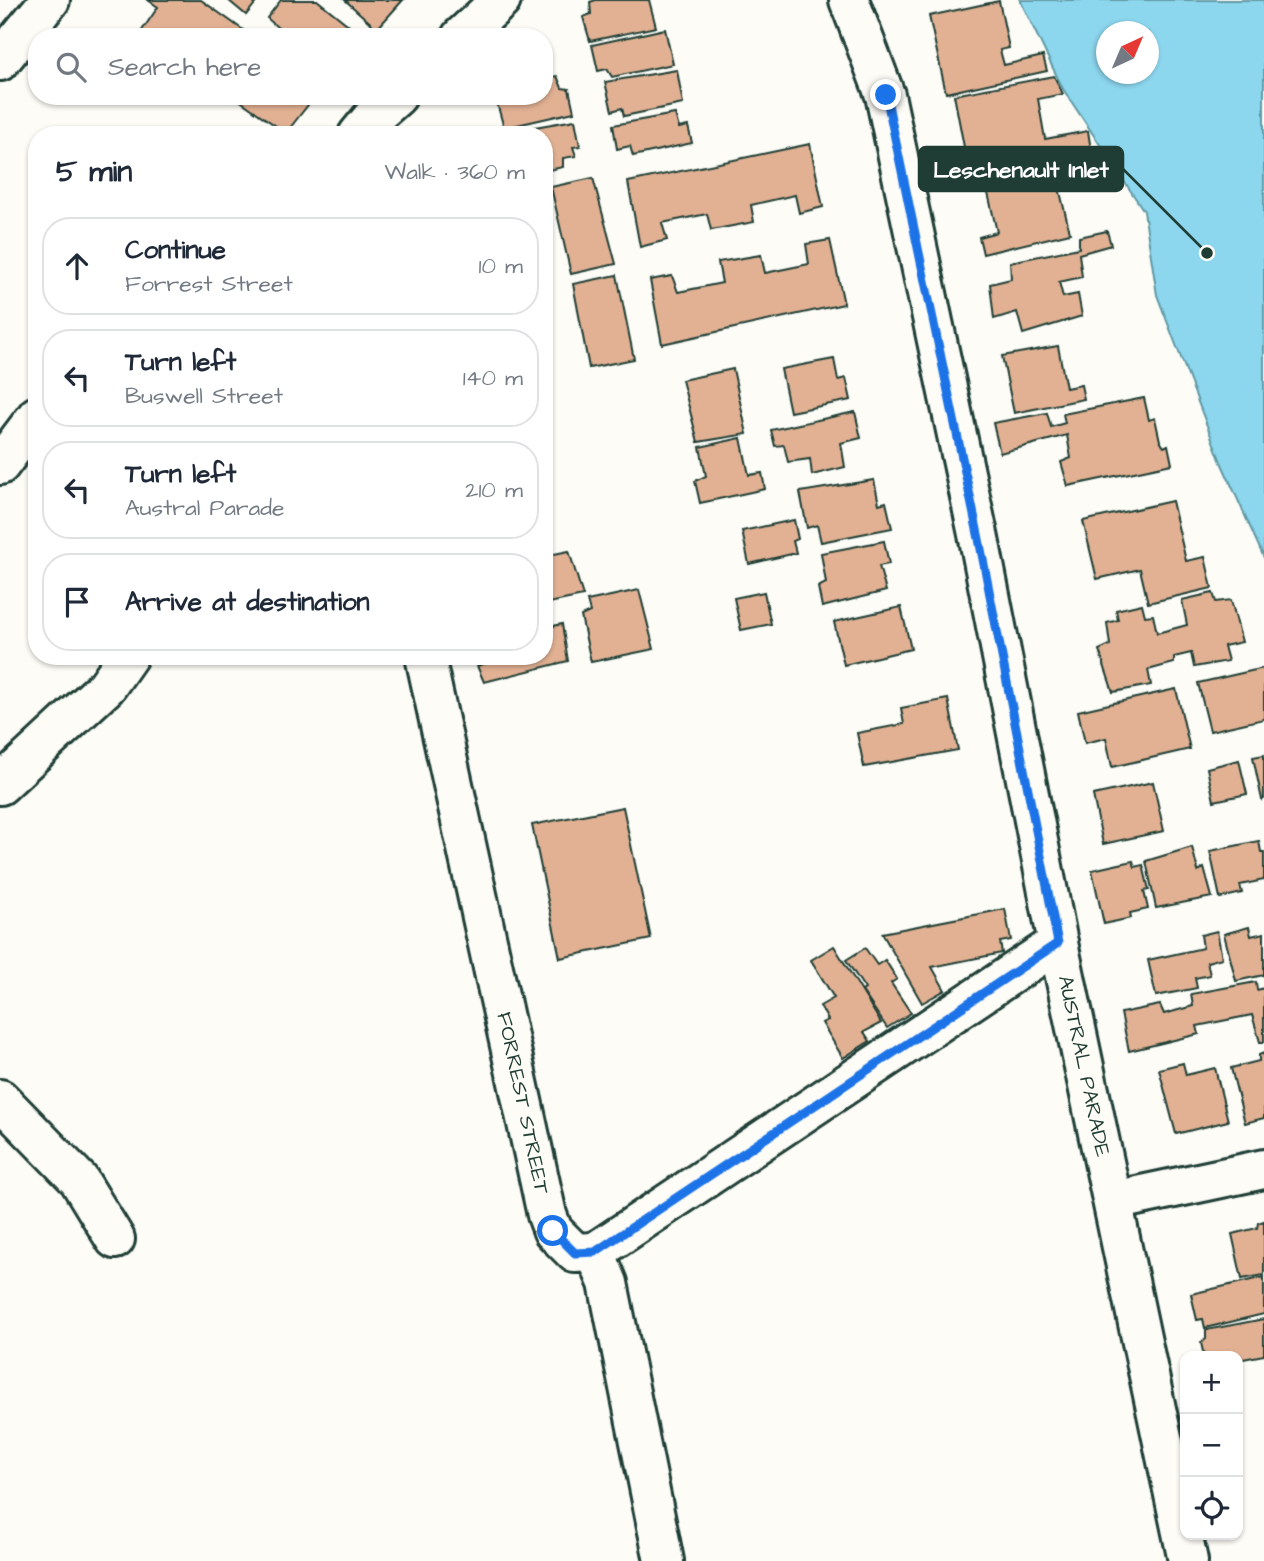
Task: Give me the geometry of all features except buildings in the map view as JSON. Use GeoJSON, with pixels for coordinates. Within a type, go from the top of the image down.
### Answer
{"type":"FeatureCollection","features":[{"type":"Feature","properties":{"kind":"street"},"geometry":{"type":"LineString","coordinates":[[0,61],[51,0]]}},
{"type":"Feature","properties":{"kind":"street"},"geometry":{"type":"LineString","coordinates":[[471,28],[501,0]]}},
{"type":"Feature","properties":{"kind":"street","name":"AUSTRAL PARADE"},"geometry":{"type":"LineString","coordinates":[[849,0],[886,95],[979,539],[1058,943],[1188,1561]]}},
{"type":"Feature","properties":{"kind":"street"},"geometry":{"type":"LineString","coordinates":[[365,126],[387,105]]}},
{"type":"Feature","properties":{"kind":"street"},"geometry":{"type":"LineString","coordinates":[[0,465],[28,428]]}},
{"type":"Feature","properties":{"kind":"street"},"geometry":{"type":"LineString","coordinates":[[0,786],[107,685],[121,665]]}},
{"type":"Feature","properties":{"kind":"street","name":"FORREST STREET"},"geometry":{"type":"LineString","coordinates":[[427,665],[547,1214],[553,1231],[575,1253],[595,1252]]}},
{"type":"Feature","properties":{"kind":"street"},"geometry":{"type":"LineString","coordinates":[[664,1561],[608,1283],[595,1252],[1058,943]]}},
{"type":"Feature","properties":{"kind":"street"},"geometry":{"type":"LineString","coordinates":[[0,1100],[79,1180],[115,1239]]}},
{"type":"Feature","properties":{"kind":"street"},"geometry":{"type":"LineString","coordinates":[[1113,1201],[1264,1169]]}},
{"type":"Feature","properties":{"kind":"water"},"geometry":{"type":"Polygon","coordinates":[[[1020,0],[1264,0],[1264,558],[1221,462],[1157,295],[1144,211],[1063,89],[1020,0]]]}},
{"type":"Feature","properties":{"kind":"place","name":"Leschenault Inlet"},"geometry":{"type":"Point","coordinates":[1207,253]}},
{"type":"Feature","properties":{"kind":"route"},"geometry":{"type":"LineString","coordinates":[[553,1231],[575,1253],[595,1252],[1058,943],[979,539],[886,95]]}}]}
